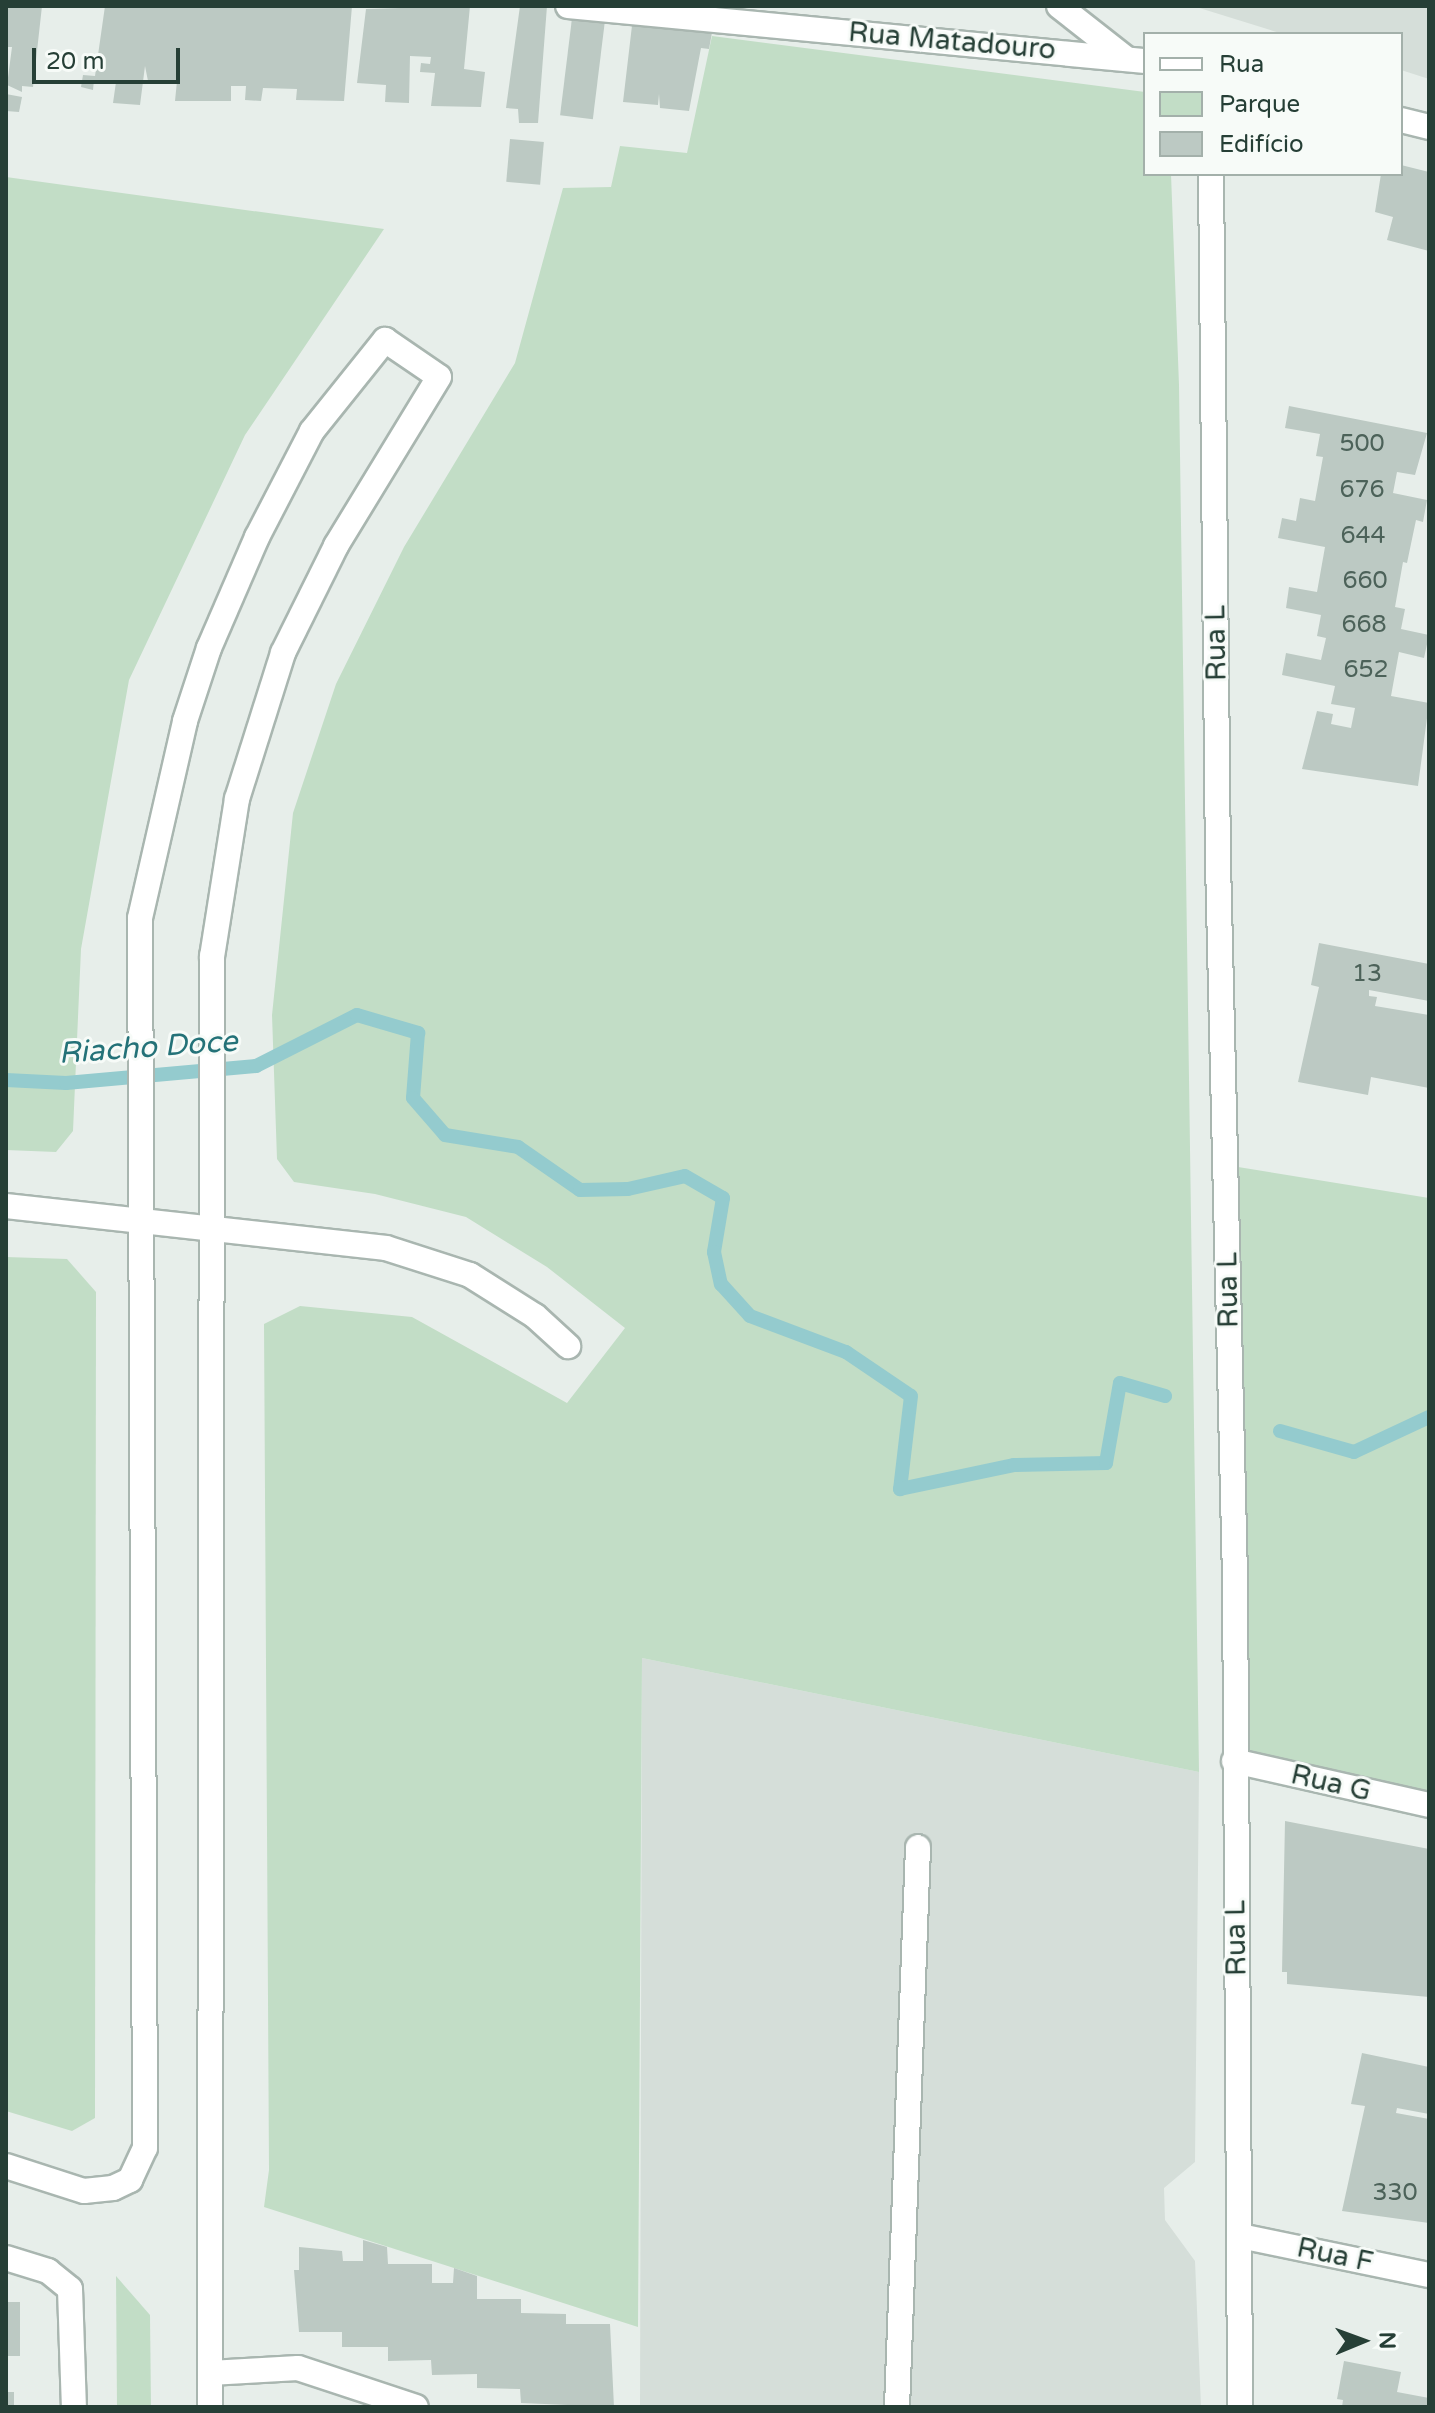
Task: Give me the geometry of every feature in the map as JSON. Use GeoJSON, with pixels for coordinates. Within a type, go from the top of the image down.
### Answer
{"type":"FeatureCollection","features":[{"type":"Feature","properties":{"kind":"street","name":"Rua Matadouro"},"geometry":{"type":"LineString","coordinates":[[568,6],[1135,59]]}},
{"type":"Feature","properties":{"kind":"street"},"geometry":{"type":"LineString","coordinates":[[1059,6],[1135,59]]}},
{"type":"Feature","properties":{"kind":"street"},"geometry":{"type":"LineString","coordinates":[[1403,120],[1429,127]]}},
{"type":"Feature","properties":{"kind":"street","name":"Rua L"},"geometry":{"type":"LineString","coordinates":[[1211,176],[1218,862],[1235,1577],[1240,2407]]}},
{"type":"Feature","properties":{"kind":"street"},"geometry":{"type":"LineString","coordinates":[[6,2166],[84,2191],[113,2188],[130,2180],[145,2148],[140,918],[149,866],[209,648],[257,537],[312,431],[385,340],[439,377],[383,464],[307,599],[257,727],[223,880],[211,1014],[214,2047],[208,2220],[210,2407]]}},
{"type":"Feature","properties":{"kind":"street"},"geometry":{"type":"LineString","coordinates":[[6,1206],[213,1226],[386,1248],[432,1260],[509,1298],[568,1346]]}},
{"type":"Feature","properties":{"kind":"street","name":"Rua G"},"geometry":{"type":"LineString","coordinates":[[1234,1761],[1429,1805]]}},
{"type":"Feature","properties":{"kind":"street"},"geometry":{"type":"LineString","coordinates":[[897,2407],[918,1847]]}},
{"type":"Feature","properties":{"kind":"street","name":"Rua F"},"geometry":{"type":"LineString","coordinates":[[1240,2236],[1429,2275]]}},
{"type":"Feature","properties":{"kind":"street"},"geometry":{"type":"LineString","coordinates":[[6,2258],[48,2271],[70,2289],[74,2407]]}},
{"type":"Feature","properties":{"kind":"street"},"geometry":{"type":"LineString","coordinates":[[210,2373],[298,2368],[416,2407]]}},
{"type":"Feature","properties":{"kind":"shaded area"},"geometry":{"type":"Polygon","coordinates":[[[1193,6],[1429,6],[1429,79],[1403,71],[1403,32],[1277,32],[1193,6]]]}},
{"type":"Feature","properties":{"kind":"shaded area"},"geometry":{"type":"Polygon","coordinates":[[[642,1658],[1199,1772],[1195,2162],[1164,2188],[1165,2220],[1195,2261],[1201,2407],[640,2407],[642,1658]]]}},
{"type":"Feature","properties":{"kind":"green space"},"geometry":{"type":"Polygon","coordinates":[[[712,36],[1143,92],[1143,176],[1171,176],[1179,385],[1199,1772],[642,1658],[638,2327],[264,2207],[269,2170],[264,1324],[300,1306],[412,1317],[567,1403],[625,1328],[547,1267],[466,1217],[375,1194],[294,1182],[277,1159],[272,1015],[293,813],[336,684],[404,547],[515,363],[563,188],[611,187],[620,146],[687,153],[712,36]]]}},
{"type":"Feature","properties":{"kind":"green space"},"geometry":{"type":"Polygon","coordinates":[[[6,177],[384,229],[245,435],[129,680],[81,949],[73,1131],[56,1152],[6,1150],[6,177]]]}},
{"type":"Feature","properties":{"kind":"green space"},"geometry":{"type":"Polygon","coordinates":[[[1232,1166],[1429,1198],[1429,1806],[1247,1773],[1232,1166]]]}},
{"type":"Feature","properties":{"kind":"green space"},"geometry":{"type":"Polygon","coordinates":[[[6,1257],[67,1259],[96,1292],[95,2118],[72,2131],[6,2111],[6,1257]]]}},
{"type":"Feature","properties":{"kind":"green space"},"geometry":{"type":"Polygon","coordinates":[[[116,2276],[150,2315],[151,2407],[117,2407],[116,2276]]]}},
{"type":"Feature","properties":{"kind":"building"},"geometry":{"type":"Polygon","coordinates":[[[6,6],[42,6],[33,87],[22,86],[22,92],[7,85],[12,47],[6,47],[6,6]]]}},
{"type":"Feature","properties":{"kind":"building"},"geometry":{"type":"Polygon","coordinates":[[[105,6],[352,6],[344,101],[296,100],[297,89],[263,88],[261,101],[245,100],[246,86],[231,86],[231,101],[175,101],[177,81],[148,81],[145,66],[140,105],[113,103],[116,82],[94,80],[93,90],[81,87],[83,75],[95,76],[105,6]]]}},
{"type":"Feature","properties":{"kind":"building"},"geometry":{"type":"Polygon","coordinates":[[[470,6],[464,69],[485,72],[481,107],[431,106],[435,73],[420,72],[421,63],[430,64],[431,57],[410,56],[409,103],[385,102],[386,85],[357,83],[366,9],[470,6]]]}},
{"type":"Feature","properties":{"kind":"building"},"geometry":{"type":"Polygon","coordinates":[[[520,6],[547,6],[538,123],[519,123],[518,109],[506,108],[520,6]]]}},
{"type":"Feature","properties":{"kind":"building"},"geometry":{"type":"Polygon","coordinates":[[[573,10],[606,14],[593,119],[560,115],[573,10]]]}},
{"type":"Feature","properties":{"kind":"building"},"geometry":{"type":"Polygon","coordinates":[[[633,17],[713,27],[709,49],[701,48],[689,111],[660,108],[659,94],[658,105],[623,102],[633,17]]]}},
{"type":"Feature","properties":{"kind":"building"},"geometry":{"type":"Polygon","coordinates":[[[6,94],[22,97],[19,112],[6,111],[6,94]]]}},
{"type":"Feature","properties":{"kind":"building"},"geometry":{"type":"Polygon","coordinates":[[[510,139],[544,142],[540,185],[506,182],[510,139]]]}},
{"type":"Feature","properties":{"kind":"building"},"geometry":{"type":"Polygon","coordinates":[[[1403,166],[1429,172],[1429,251],[1387,240],[1393,217],[1375,212],[1381,176],[1403,176],[1403,166]]]}},
{"type":"Feature","properties":{"kind":"building"},"geometry":{"type":"Polygon","coordinates":[[[1289,406],[1427,433],[1415,475],[1397,472],[1393,493],[1427,500],[1423,522],[1416,520],[1407,563],[1403,562],[1395,607],[1405,609],[1401,629],[1429,635],[1424,658],[1399,652],[1391,696],[1429,703],[1418,786],[1302,769],[1317,711],[1333,714],[1331,724],[1351,728],[1355,708],[1331,704],[1335,686],[1282,675],[1286,653],[1321,660],[1326,638],[1317,636],[1321,615],[1286,608],[1289,587],[1317,592],[1325,547],[1278,538],[1282,518],[1296,521],[1300,498],[1315,501],[1323,457],[1316,456],[1320,434],[1285,428],[1289,406]]]}},
{"type":"Feature","properties":{"kind":"building"},"geometry":{"type":"Polygon","coordinates":[[[1319,943],[1429,964],[1429,1001],[1369,990],[1369,996],[1377,997],[1375,1006],[1429,1015],[1429,1088],[1371,1077],[1368,1095],[1298,1082],[1319,987],[1311,985],[1319,943]]]}},
{"type":"Feature","properties":{"kind":"building"},"geometry":{"type":"Polygon","coordinates":[[[1285,1821],[1429,1849],[1429,1997],[1287,1984],[1287,1972],[1282,1972],[1285,1821]]]}},
{"type":"Feature","properties":{"kind":"building"},"geometry":{"type":"Polygon","coordinates":[[[1362,2053],[1429,2067],[1429,2114],[1397,2108],[1396,2113],[1429,2119],[1429,2223],[1342,2211],[1365,2106],[1351,2104],[1362,2053]]]}},
{"type":"Feature","properties":{"kind":"building"},"geometry":{"type":"Polygon","coordinates":[[[363,2240],[387,2247],[388,2264],[432,2264],[432,2283],[453,2283],[454,2268],[477,2276],[477,2299],[521,2299],[521,2313],[566,2314],[566,2324],[610,2324],[614,2407],[521,2403],[520,2389],[477,2388],[477,2374],[432,2375],[431,2360],[388,2361],[388,2347],[342,2347],[342,2332],[299,2332],[294,2270],[299,2270],[299,2247],[342,2251],[343,2261],[363,2261],[363,2240]]]}},
{"type":"Feature","properties":{"kind":"building"},"geometry":{"type":"Polygon","coordinates":[[[6,2302],[20,2302],[20,2356],[6,2356],[6,2302]]]}},
{"type":"Feature","properties":{"kind":"building"},"geometry":{"type":"Polygon","coordinates":[[[1344,2361],[1401,2372],[1397,2392],[1429,2398],[1429,2407],[1342,2407],[1343,2400],[1337,2399],[1344,2361]]]}},
{"type":"Feature","properties":{"kind":"building"},"geometry":{"type":"Polygon","coordinates":[[[6,2392],[14,2392],[14,2407],[6,2407],[6,2392]]]}},
{"type":"Feature","properties":{"kind":"waterway","name":"Riacho Doce"},"geometry":{"type":"LineString","coordinates":[[6,1080],[66,1083],[256,1066],[357,1015],[418,1033],[413,1098],[445,1135],[518,1147],[580,1190],[628,1189],[685,1176],[723,1198],[714,1252],[721,1284],[750,1316],[846,1352],[911,1396],[900,1489],[1014,1465],[1106,1463],[1120,1383],[1165,1396]]}},
{"type":"Feature","properties":{"kind":"waterway","name":"Riacho Doce"},"geometry":{"type":"LineString","coordinates":[[1280,1431],[1354,1452],[1429,1417]]}}]}
